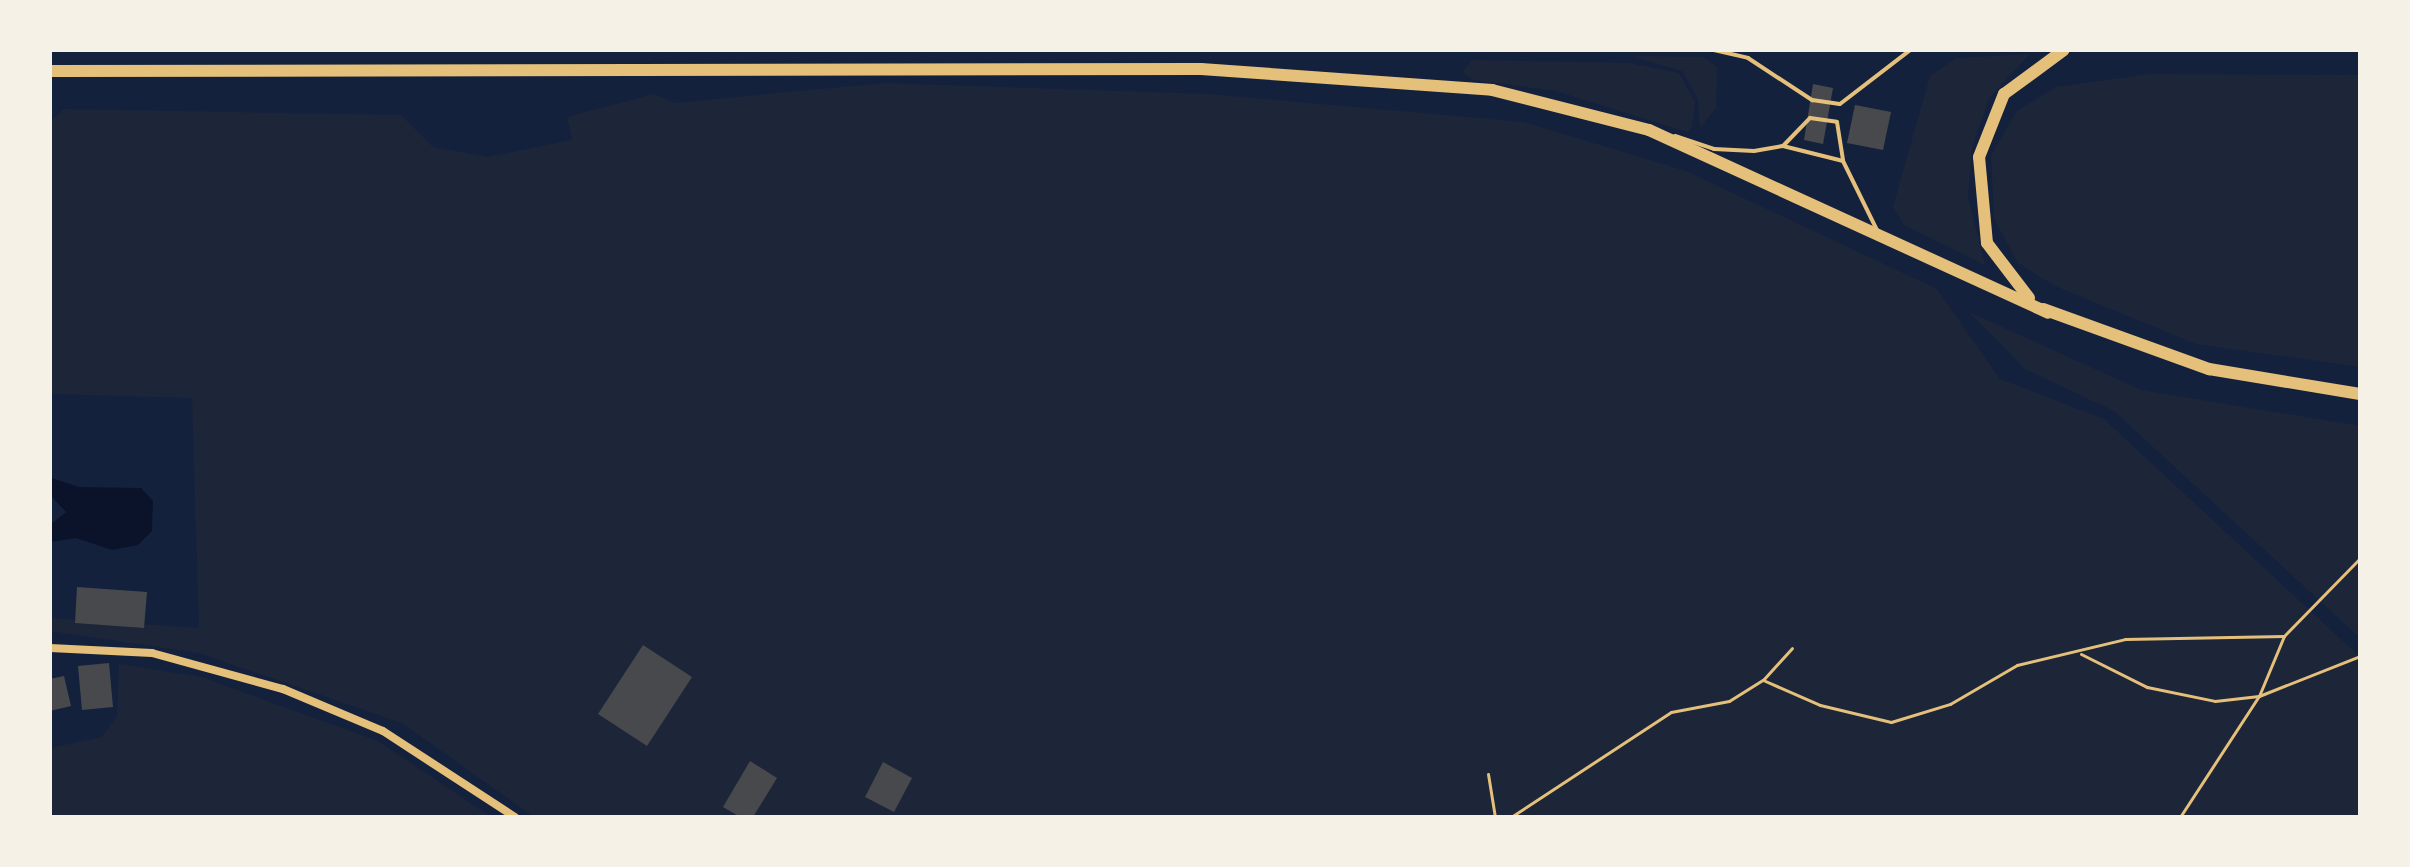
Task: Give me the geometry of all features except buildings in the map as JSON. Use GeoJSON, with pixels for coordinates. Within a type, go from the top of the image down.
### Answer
{"type":"FeatureCollection","features":[{"type":"Feature","properties":{"kind":"main road"},"geometry":{"type":"LineString","coordinates":[[2048,313],[1993,257],[1978,178],[1984,132],[2004,94],[2064,50]]}},
{"type":"Feature","properties":{"kind":"main road"},"geometry":{"type":"LineString","coordinates":[[50,71],[1201,69],[1523,94],[1649,130],[2048,313],[2209,369],[2360,394]]}},
{"type":"Feature","properties":{"kind":"street"},"geometry":{"type":"LineString","coordinates":[[50,648],[152,653],[256,680],[383,731],[515,817]]}},
{"type":"Feature","properties":{"kind":"lane"},"geometry":{"type":"LineString","coordinates":[[1714,50],[1748,58],[1812,100],[1840,104],[1910,50]]}},
{"type":"Feature","properties":{"kind":"lane"},"geometry":{"type":"LineString","coordinates":[[1783,146],[1810,118],[1837,122],[1843,161],[1879,234]]}},
{"type":"Feature","properties":{"kind":"lane"},"geometry":{"type":"LineString","coordinates":[[1649,130],[1733,151],[1783,146],[1843,161]]}},
{"type":"Feature","properties":{"kind":"path"},"geometry":{"type":"LineString","coordinates":[[2180,817],[2259,696],[2284,636],[2360,558]]}},
{"type":"Feature","properties":{"kind":"path"},"geometry":{"type":"LineString","coordinates":[[1763,680],[1820,705],[1891,722],[1950,704],[2017,665],[2080,654],[2125,639],[2284,636]]}},
{"type":"Feature","properties":{"kind":"path"},"geometry":{"type":"LineString","coordinates":[[1511,817],[1671,712],[1729,701],[1763,680],[1792,648]]}},
{"type":"Feature","properties":{"kind":"path"},"geometry":{"type":"LineString","coordinates":[[2080,654],[2147,687],[2215,701],[2259,696],[2360,656]]}},
{"type":"Feature","properties":{"kind":"path"},"geometry":{"type":"LineString","coordinates":[[1488,774],[1495,817]]}},
{"type":"Feature","properties":{"kind":"shaded area"},"geometry":{"type":"Polygon","coordinates":[[[2030,54],[1989,98],[1972,148],[1968,197],[1985,265],[1904,225],[1893,207],[1930,76],[1956,58],[2030,54]]]}},
{"type":"Feature","properties":{"kind":"shaded area"},"geometry":{"type":"Polygon","coordinates":[[[1632,56],[1703,57],[1717,67],[1716,108],[1700,128],[1698,99],[1682,71],[1632,56]]]}},
{"type":"Feature","properties":{"kind":"shaded area"},"geometry":{"type":"Polygon","coordinates":[[[1472,60],[1630,63],[1679,73],[1695,102],[1692,127],[1687,132],[1556,91],[1474,80],[1462,72],[1472,60]]]}},
{"type":"Feature","properties":{"kind":"shaded area"},"geometry":{"type":"Polygon","coordinates":[[[2150,74],[2360,75],[2360,367],[2196,344],[2055,286],[2018,263],[1994,219],[1991,155],[2017,111],[2056,87],[2150,74]]]}},
{"type":"Feature","properties":{"kind":"shaded area"},"geometry":{"type":"Polygon","coordinates":[[[884,83],[1208,94],[1524,122],[1686,171],[1937,289],[2000,379],[2104,419],[2360,657],[2360,817],[534,817],[402,723],[199,653],[50,631],[50,618],[199,628],[192,398],[50,394],[50,122],[64,109],[401,115],[433,147],[488,157],[572,140],[567,117],[654,94],[674,103],[884,83]]]}},
{"type":"Feature","properties":{"kind":"shaded area"},"geometry":{"type":"Polygon","coordinates":[[[1969,312],[2141,390],[2360,426],[2360,638],[2114,411],[2025,369],[1969,312]]]}},
{"type":"Feature","properties":{"kind":"shaded area"},"geometry":{"type":"Polygon","coordinates":[[[52,478],[79,487],[141,488],[153,501],[152,531],[138,545],[112,550],[76,538],[50,542],[50,525],[66,512],[51,496],[52,478]]]}},
{"type":"Feature","properties":{"kind":"shaded area"},"geometry":{"type":"Polygon","coordinates":[[[119,664],[201,677],[378,741],[491,817],[50,817],[50,748],[102,737],[117,716],[119,664]]]}}]}
